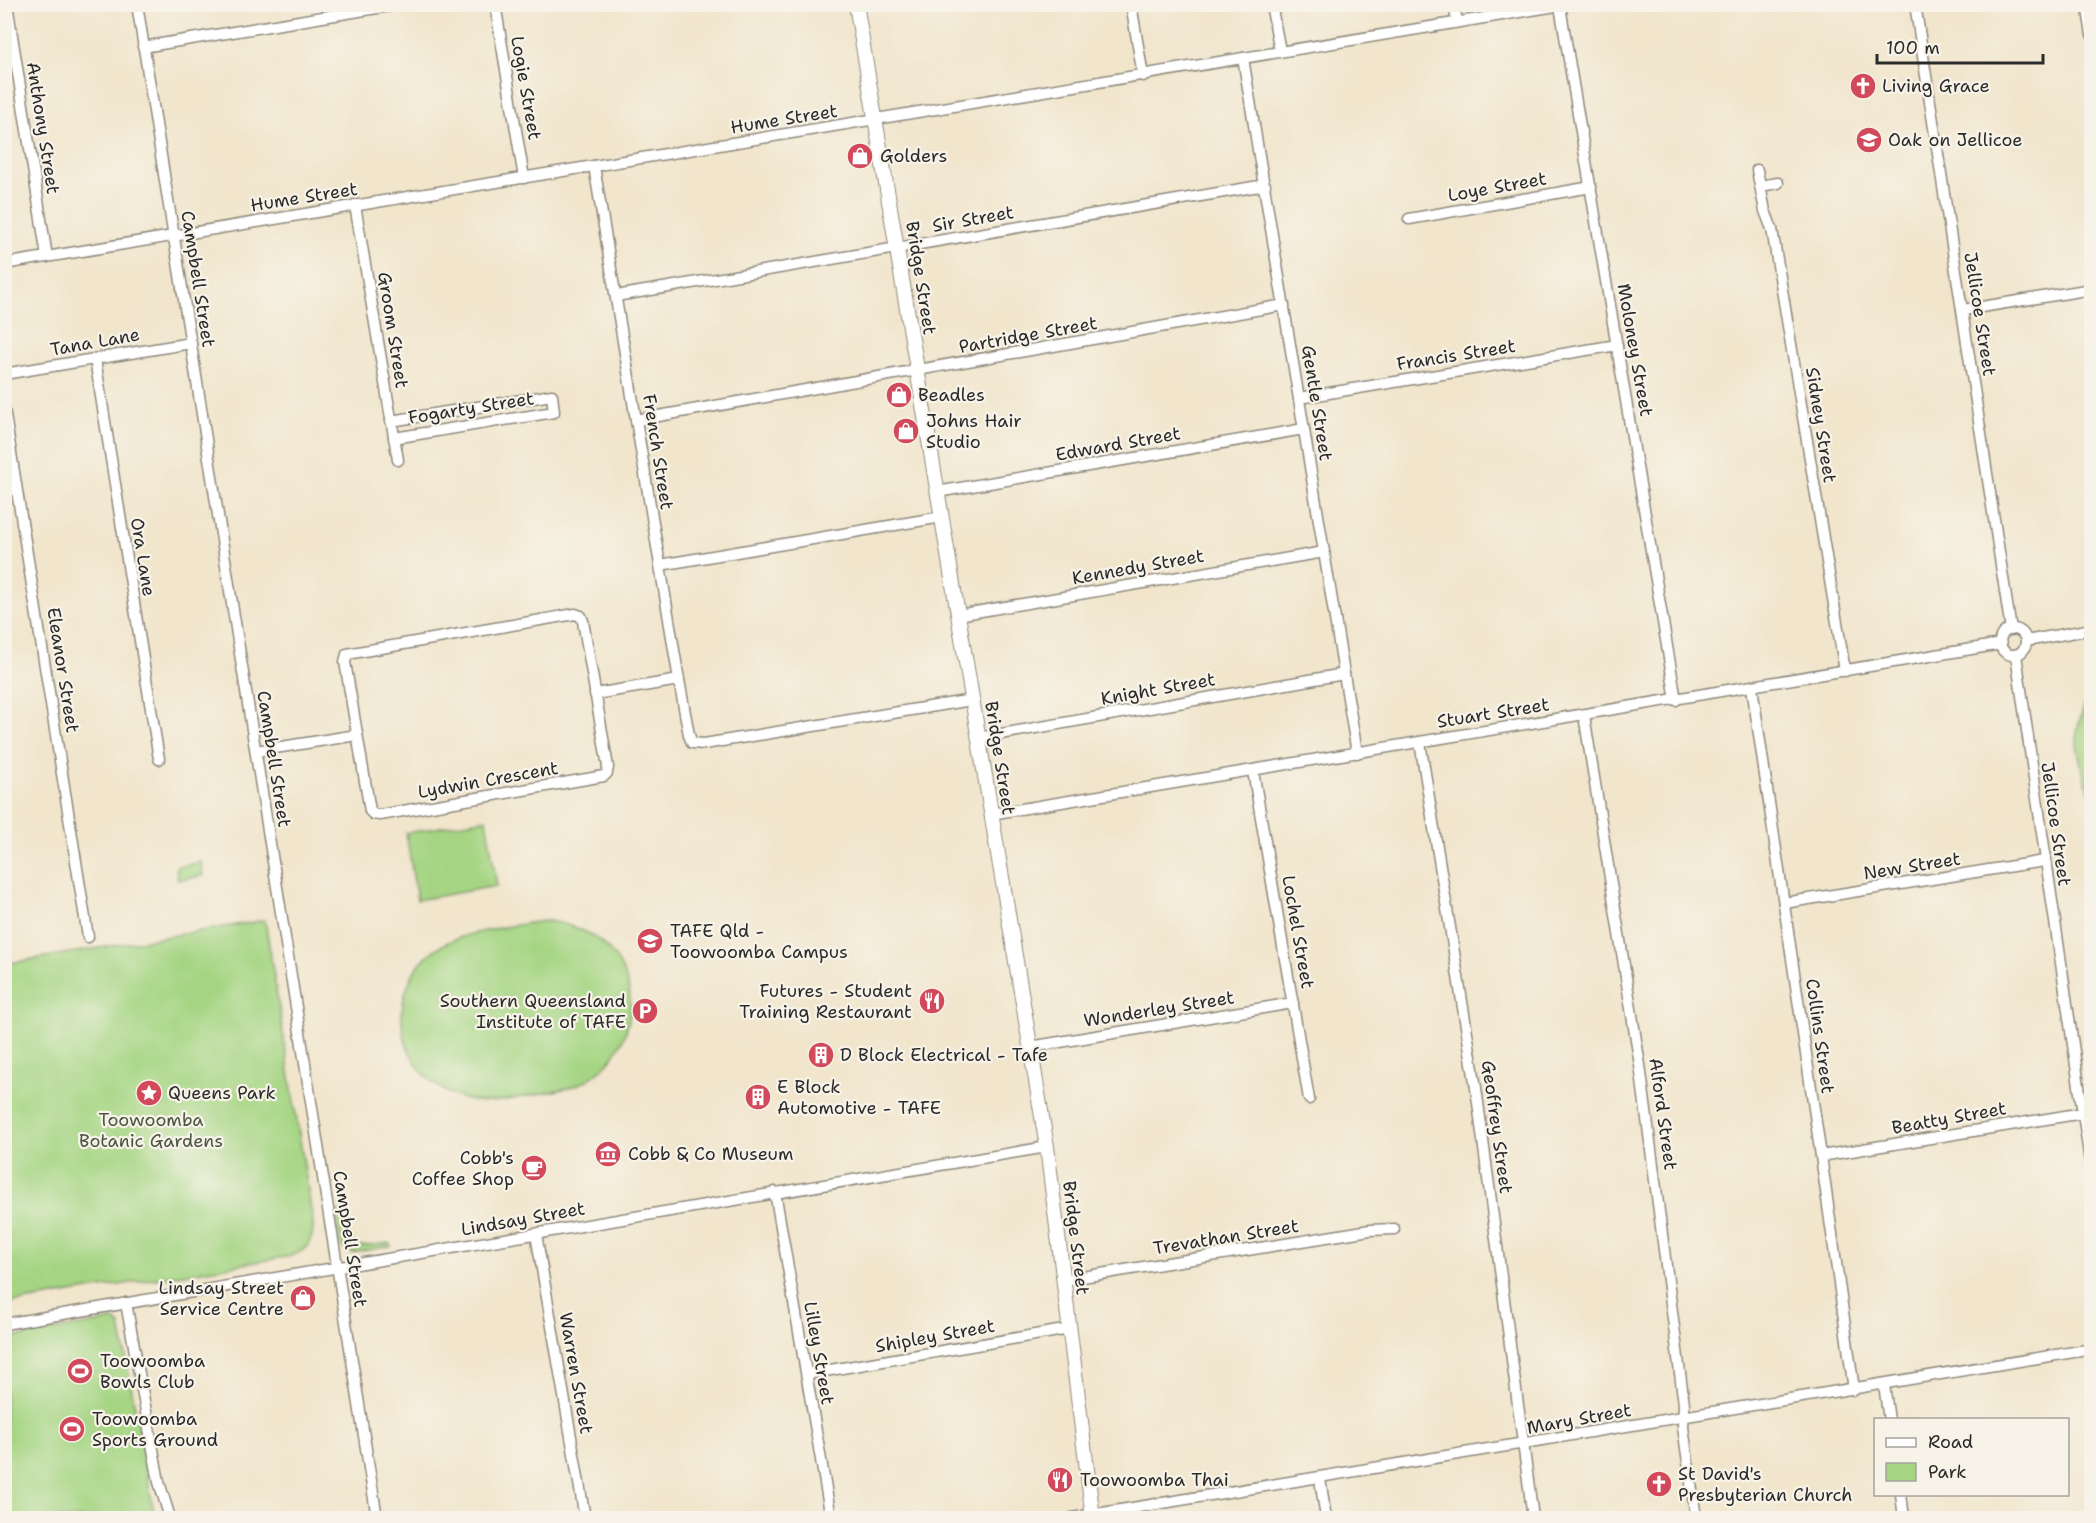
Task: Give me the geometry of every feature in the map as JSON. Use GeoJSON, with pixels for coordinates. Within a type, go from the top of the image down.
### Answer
{"type":"FeatureCollection","features":[{"type":"Feature","properties":{"kind":"main road","name":"Bridge Street"},"geometry":{"type":"LineString","coordinates":[[856,4],[1047,1147],[1093,1517]]}},
{"type":"Feature","properties":{"kind":"street","name":"Anthony Street"},"geometry":{"type":"LineString","coordinates":[[7,4],[47,257]]}},
{"type":"Feature","properties":{"kind":"street","name":"Campbell Street"},"geometry":{"type":"LineString","coordinates":[[136,4],[377,1518]]}},
{"type":"Feature","properties":{"kind":"street"},"geometry":{"type":"LineString","coordinates":[[143,47],[402,4]]}},
{"type":"Feature","properties":{"kind":"street","name":"Logie Street"},"geometry":{"type":"LineString","coordinates":[[495,4],[524,178]]}},
{"type":"Feature","properties":{"kind":"street"},"geometry":{"type":"LineString","coordinates":[[1131,4],[1143,76]]}},
{"type":"Feature","properties":{"kind":"street"},"geometry":{"type":"LineString","coordinates":[[1272,4],[1280,51]]}},
{"type":"Feature","properties":{"kind":"street"},"geometry":{"type":"LineString","coordinates":[[1454,4],[1457,22]]}},
{"type":"Feature","properties":{"kind":"street","name":"Jellicoe Street"},"geometry":{"type":"LineString","coordinates":[[1915,4],[1964,310],[2011,630]]}},
{"type":"Feature","properties":{"kind":"street"},"geometry":{"type":"LineString","coordinates":[[2087,4],[2091,35]]}},
{"type":"Feature","properties":{"kind":"street","name":"Hume Street"},"geometry":{"type":"LineString","coordinates":[[4,264],[1564,5]]}},
{"type":"Feature","properties":{"kind":"street","name":"Moloney Street"},"geometry":{"type":"LineString","coordinates":[[1564,5],[1591,187],[1676,700]]}},
{"type":"Feature","properties":{"kind":"street","name":"Gentle Street"},"geometry":{"type":"LineString","coordinates":[[1243,58],[1357,753]]}},
{"type":"Feature","properties":{"kind":"street","name":"French Street"},"geometry":{"type":"LineString","coordinates":[[594,166],[679,680],[692,743],[714,743],[972,700]]}},
{"type":"Feature","properties":{"kind":"street","name":"Sidney Street"},"geometry":{"type":"LineString","coordinates":[[1757,170],[1772,229],[1845,671]]}},
{"type":"Feature","properties":{"kind":"street"},"geometry":{"type":"LineString","coordinates":[[1760,186],[1778,183]]}},
{"type":"Feature","properties":{"kind":"street","name":"Sir Street"},"geometry":{"type":"LineString","coordinates":[[616,296],[1265,185]]}},
{"type":"Feature","properties":{"kind":"street","name":"Loye Street"},"geometry":{"type":"LineString","coordinates":[[1409,219],[1591,187]]}},
{"type":"Feature","properties":{"kind":"street","name":"Groom Street"},"geometry":{"type":"LineString","coordinates":[[356,205],[398,460]]}},
{"type":"Feature","properties":{"kind":"street"},"geometry":{"type":"LineString","coordinates":[[1964,310],[2091,289]]}},
{"type":"Feature","properties":{"kind":"street","name":"Partridge Street"},"geometry":{"type":"LineString","coordinates":[[636,420],[1284,306]]}},
{"type":"Feature","properties":{"kind":"street","name":"Tana Lane"},"geometry":{"type":"LineString","coordinates":[[4,374],[191,342]]}},
{"type":"Feature","properties":{"kind":"street","name":"Francis Street"},"geometry":{"type":"LineString","coordinates":[[1299,398],[1617,345]]}},
{"type":"Feature","properties":{"kind":"street","name":"Ora Lane"},"geometry":{"type":"LineString","coordinates":[[95,359],[159,759]]}},
{"type":"Feature","properties":{"kind":"street","name":"Fogarty Street"},"geometry":{"type":"LineString","coordinates":[[391,422],[552,395],[554,411],[394,438]]}},
{"type":"Feature","properties":{"kind":"street","name":"Eleanor Street"},"geometry":{"type":"LineString","coordinates":[[4,409],[88,937]]}},
{"type":"Feature","properties":{"kind":"street","name":"Edward Street"},"geometry":{"type":"LineString","coordinates":[[937,492],[1304,429]]}},
{"type":"Feature","properties":{"kind":"street"},"geometry":{"type":"LineString","coordinates":[[660,565],[942,518]]}},
{"type":"Feature","properties":{"kind":"street","name":"Kennedy Street"},"geometry":{"type":"LineString","coordinates":[[958,615],[1324,552]]}},
{"type":"Feature","properties":{"kind":"street","name":"Lydwin Crescent"},"geometry":{"type":"LineString","coordinates":[[576,614],[581,616],[583,621],[596,694],[609,769],[604,776],[377,815],[370,811],[344,660],[347,654],[576,614]]}},
{"type":"Feature","properties":{"kind":"street"},"geometry":{"type":"LineString","coordinates":[[2026,641],[2091,629]]}},
{"type":"Feature","properties":{"kind":"street"},"geometry":{"type":"LineString","coordinates":[[2011,630],[2022,633],[2026,641],[2025,648],[2016,655],[2007,654],[2001,644],[2002,636],[2011,630]]}},
{"type":"Feature","properties":{"kind":"street","name":"Stuart Street"},"geometry":{"type":"LineString","coordinates":[[991,814],[2001,644]]}},
{"type":"Feature","properties":{"kind":"street","name":"Jellicoe Street"},"geometry":{"type":"LineString","coordinates":[[2016,655],[2091,1175]]}},
{"type":"Feature","properties":{"kind":"street","name":"Knight Street"},"geometry":{"type":"LineString","coordinates":[[978,738],[1344,674]]}},
{"type":"Feature","properties":{"kind":"street"},"geometry":{"type":"LineString","coordinates":[[596,694],[679,680]]}},
{"type":"Feature","properties":{"kind":"street","name":"Collins Street"},"geometry":{"type":"LineString","coordinates":[[1752,687],[1854,1390]]}},
{"type":"Feature","properties":{"kind":"street","name":"Alford Street"},"geometry":{"type":"LineString","coordinates":[[1584,715],[1640,1065],[1684,1404],[1683,1427],[1696,1518]]}},
{"type":"Feature","properties":{"kind":"street"},"geometry":{"type":"LineString","coordinates":[[256,751],[357,735]]}},
{"type":"Feature","properties":{"kind":"street","name":"Geoffrey Street"},"geometry":{"type":"LineString","coordinates":[[1420,742],[1476,1088],[1533,1518]]}},
{"type":"Feature","properties":{"kind":"street","name":"Lochel Street"},"geometry":{"type":"LineString","coordinates":[[1253,771],[1308,1099]]}},
{"type":"Feature","properties":{"kind":"street","name":"New Street"},"geometry":{"type":"LineString","coordinates":[[1784,903],[2044,861]]}},
{"type":"Feature","properties":{"kind":"street","name":"Wonderley Street"},"geometry":{"type":"LineString","coordinates":[[1030,1047],[1293,1003]]}},
{"type":"Feature","properties":{"kind":"street","name":"Beatty Street"},"geometry":{"type":"LineString","coordinates":[[1821,1156],[2082,1113]]}},
{"type":"Feature","properties":{"kind":"street","name":"Lindsay Street"},"geometry":{"type":"LineString","coordinates":[[4,1324],[1047,1147]]}},
{"type":"Feature","properties":{"kind":"street","name":"Lilley Street"},"geometry":{"type":"LineString","coordinates":[[775,1192],[831,1518]]}},
{"type":"Feature","properties":{"kind":"street","name":"Trevathan Street"},"geometry":{"type":"LineString","coordinates":[[1064,1280],[1358,1232],[1394,1229]]}},
{"type":"Feature","properties":{"kind":"street","name":"Warren Street"},"geometry":{"type":"LineString","coordinates":[[536,1234],[585,1518]]}},
{"type":"Feature","properties":{"kind":"street"},"geometry":{"type":"LineString","coordinates":[[126,1303],[159,1482],[170,1518]]}},
{"type":"Feature","properties":{"kind":"street","name":"Shipley Street"},"geometry":{"type":"LineString","coordinates":[[807,1374],[1070,1329]]}},
{"type":"Feature","properties":{"kind":"street","name":"Mary Street"},"geometry":{"type":"LineString","coordinates":[[1072,1518],[1093,1517],[2091,1349]]}},
{"type":"Feature","properties":{"kind":"street"},"geometry":{"type":"LineString","coordinates":[[1884,1385],[1889,1418]]}},
{"type":"Feature","properties":{"kind":"street"},"geometry":{"type":"LineString","coordinates":[[1320,1479],[1326,1518]]}},
{"type":"Feature","properties":{"kind":"street"},"geometry":{"type":"LineString","coordinates":[[1901,1496],[1904,1518]]}},
{"type":"Feature","properties":{"kind":"green space"},"geometry":{"type":"Polygon","coordinates":[[[2091,692],[2091,796],[2081,764],[2077,739],[2078,726],[2091,692]]]}},
{"type":"Feature","properties":{"kind":"green space"},"geometry":{"type":"Polygon","coordinates":[[[486,819],[497,886],[417,900],[406,833],[486,819]]]}},
{"type":"Feature","properties":{"kind":"green space"},"geometry":{"type":"Polygon","coordinates":[[[201,862],[203,876],[178,880],[176,867],[201,862]]]}},
{"type":"Feature","properties":{"kind":"green space","name":"Toowoomba Botanic Gardens"},"geometry":{"type":"Polygon","coordinates":[[[265,920],[313,1222],[309,1243],[302,1251],[291,1256],[5,1304],[5,964],[265,920]]]}},
{"type":"Feature","properties":{"kind":"green space"},"geometry":{"type":"Polygon","coordinates":[[[548,921],[573,926],[594,937],[604,945],[619,964],[629,992],[630,1008],[628,1024],[615,1054],[592,1077],[577,1085],[555,1091],[484,1102],[461,1098],[441,1089],[417,1065],[407,1047],[403,1029],[403,1003],[415,971],[433,951],[457,938],[499,928],[548,921]]]}},
{"type":"Feature","properties":{"kind":"green space"},"geometry":{"type":"Polygon","coordinates":[[[342,1211],[346,1231],[353,1241],[344,1249],[341,1245],[336,1215],[342,1211]]]}},
{"type":"Feature","properties":{"kind":"green space"},"geometry":{"type":"Polygon","coordinates":[[[355,1243],[358,1246],[366,1246],[389,1243],[391,1246],[352,1253],[348,1248],[355,1243]]]}},
{"type":"Feature","properties":{"kind":"green space","name":"Toowoomba Sports Ground"},"geometry":{"type":"Polygon","coordinates":[[[114,1320],[120,1325],[155,1518],[5,1518],[5,1339],[114,1320]]]}},
{"type":"Feature","properties":{"kind":"place","name":"Living Grace"},"geometry":{"type":"Point","coordinates":[1863,86]}},
{"type":"Feature","properties":{"kind":"place","name":"Oak on Jellicoe"},"geometry":{"type":"Point","coordinates":[1869,140]}},
{"type":"Feature","properties":{"kind":"place","name":"Golders"},"geometry":{"type":"Point","coordinates":[860,156]}},
{"type":"Feature","properties":{"kind":"place","name":"Beadles"},"geometry":{"type":"Point","coordinates":[899,395]}},
{"type":"Feature","properties":{"kind":"place","name":"Johns Hair Studio"},"geometry":{"type":"Point","coordinates":[906,431]}},
{"type":"Feature","properties":{"kind":"place","name":"TAFE Qld - Toowoomba Campus"},"geometry":{"type":"Point","coordinates":[650,941]}},
{"type":"Feature","properties":{"kind":"place","name":"Futures - Student Training Restaurant"},"geometry":{"type":"Point","coordinates":[932,1001]}},
{"type":"Feature","properties":{"kind":"place","name":"Southern Queensland Institute of TAFE"},"geometry":{"type":"Point","coordinates":[645,1011]}},
{"type":"Feature","properties":{"kind":"place","name":"D Block Electrical - Tafe"},"geometry":{"type":"Point","coordinates":[821,1055]}},
{"type":"Feature","properties":{"kind":"place","name":"Queens Park"},"geometry":{"type":"Point","coordinates":[149,1093]}},
{"type":"Feature","properties":{"kind":"place","name":"E Block Automotive - TAFE"},"geometry":{"type":"Point","coordinates":[758,1097]}},
{"type":"Feature","properties":{"kind":"place","name":"Cobb & Co Museum"},"geometry":{"type":"Point","coordinates":[608,1154]}},
{"type":"Feature","properties":{"kind":"place","name":"Cobb's Coffee Shop"},"geometry":{"type":"Point","coordinates":[534,1168]}},
{"type":"Feature","properties":{"kind":"place","name":"Lindsay Street Service Centre"},"geometry":{"type":"Point","coordinates":[303,1298]}},
{"type":"Feature","properties":{"kind":"place","name":"Toowoomba Bowls Club"},"geometry":{"type":"Point","coordinates":[80,1371]}},
{"type":"Feature","properties":{"kind":"place","name":"Toowoomba Sports Ground"},"geometry":{"type":"Point","coordinates":[72,1429]}},
{"type":"Feature","properties":{"kind":"place","name":"Toowoomba Thai"},"geometry":{"type":"Point","coordinates":[1060,1480]}},
{"type":"Feature","properties":{"kind":"place","name":"St David's Presbyterian Church"},"geometry":{"type":"Point","coordinates":[1659,1484]}}]}
